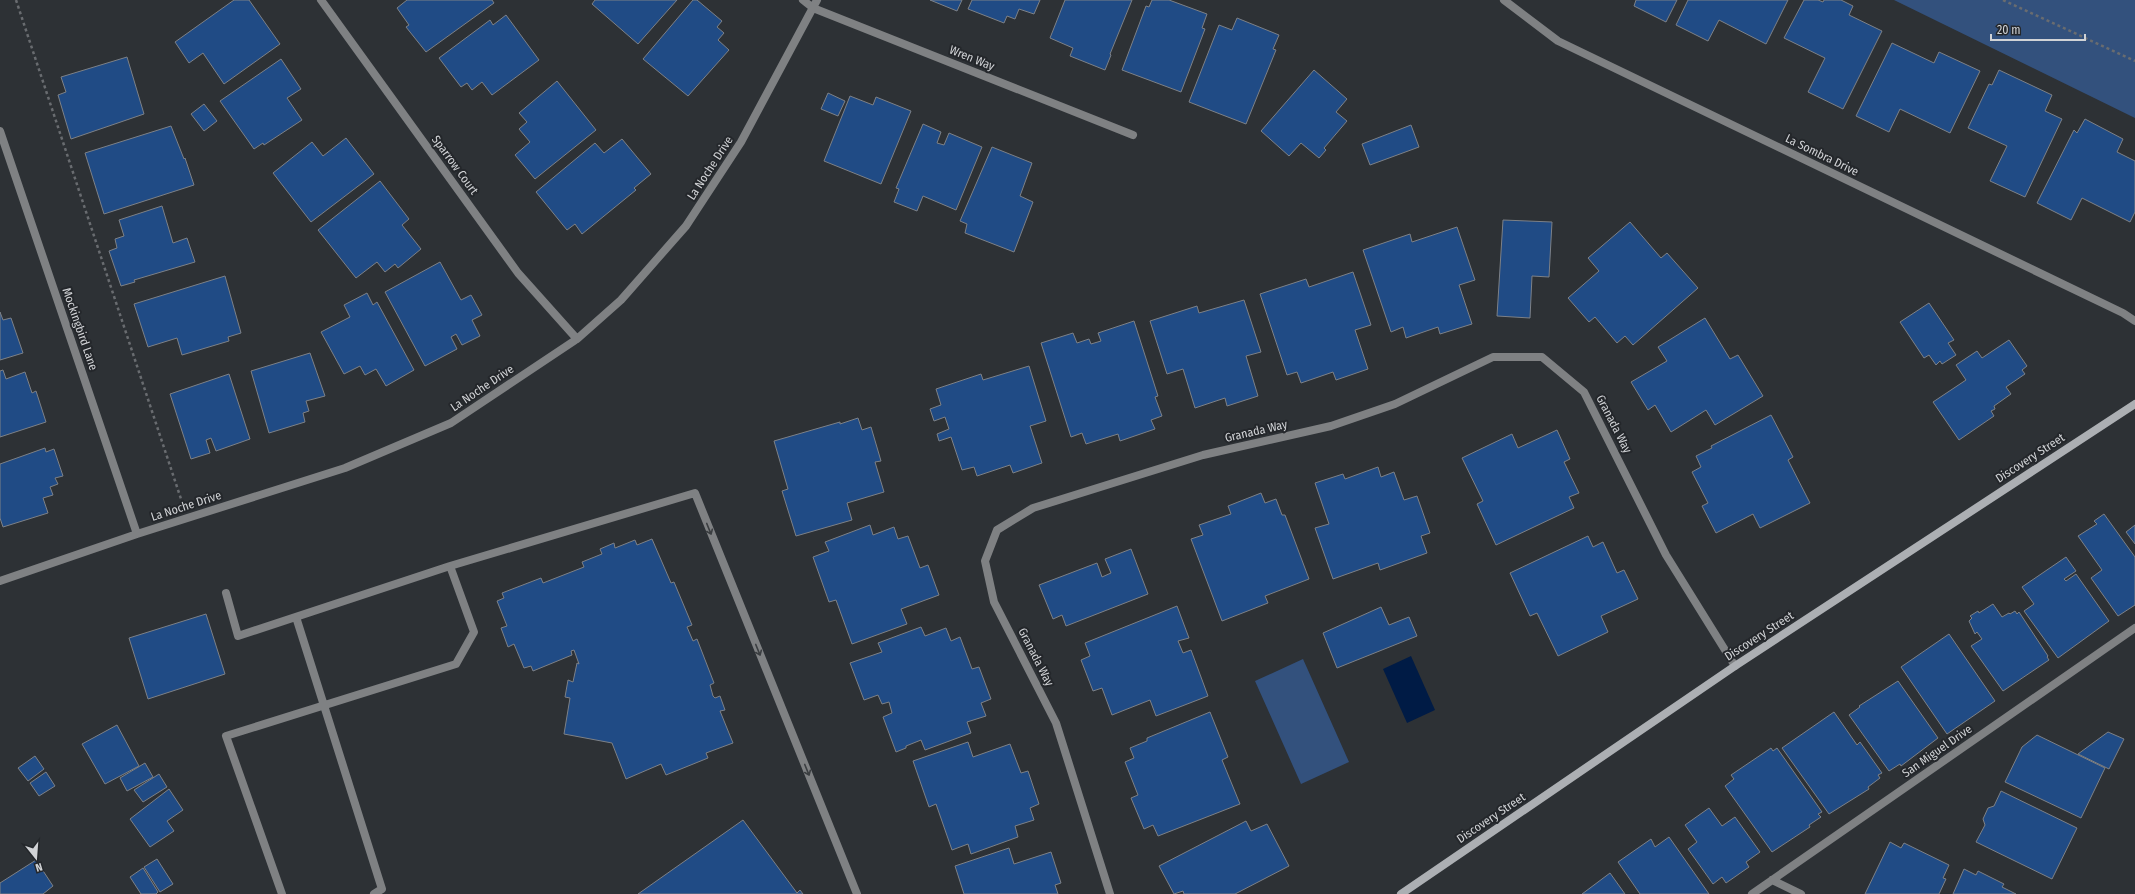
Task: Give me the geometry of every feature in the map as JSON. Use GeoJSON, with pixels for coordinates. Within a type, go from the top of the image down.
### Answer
{"type":"FeatureCollection","features":[{"type":"Feature","properties":{"kind":"main road","name":"Discovery Street"},"geometry":{"type":"LineString","coordinates":[[1401,894],[1735,666],[2135,404]]}},
{"type":"Feature","properties":{"kind":"street","name":"Sparrow Court"},"geometry":{"type":"LineString","coordinates":[[322,0],[518,273],[576,339]]}},
{"type":"Feature","properties":{"kind":"street","name":"Wren Way"},"geometry":{"type":"LineString","coordinates":[[803,0],[1133,135]]}},
{"type":"Feature","properties":{"kind":"street","name":"La Sombra Drive"},"geometry":{"type":"LineString","coordinates":[[1504,0],[1558,41],[2123,313],[2135,321]]}},
{"type":"Feature","properties":{"kind":"street","name":"La Noche Drive"},"geometry":{"type":"LineString","coordinates":[[0,581],[137,534],[345,468],[451,423],[576,339],[621,300],[686,226],[741,142],[815,4]]}},
{"type":"Feature","properties":{"kind":"street","name":"Mockingbird Lane"},"geometry":{"type":"LineString","coordinates":[[0,131],[137,534]]}},
{"type":"Feature","properties":{"kind":"street","name":"Granada Way"},"geometry":{"type":"LineString","coordinates":[[1110,894],[1056,723],[994,602],[985,561],[997,530],[1033,508],[1203,455],[1331,426],[1395,404],[1493,357],[1542,357],[1584,392],[1666,555],[1735,666]]}},
{"type":"Feature","properties":{"kind":"street"},"geometry":{"type":"LineString","coordinates":[[226,593],[238,636],[450,566],[695,493],[857,894]]}},
{"type":"Feature","properties":{"kind":"street"},"geometry":{"type":"LineString","coordinates":[[282,894],[226,736],[456,664],[474,632],[450,566]]}},
{"type":"Feature","properties":{"kind":"street"},"geometry":{"type":"LineString","coordinates":[[296,617],[322,705],[383,891],[374,894]]}},
{"type":"Feature","properties":{"kind":"street","name":"San Miguel Drive"},"geometry":{"type":"LineString","coordinates":[[1752,894],[2135,628]]}},
{"type":"Feature","properties":{"kind":"street"},"geometry":{"type":"LineString","coordinates":[[1772,880],[1801,894]]}},
{"type":"Feature","properties":{"kind":"path"},"geometry":{"type":"LineString","coordinates":[[16,0],[181,500],[174,502]]}},
{"type":"Feature","properties":{"kind":"path"},"geometry":{"type":"LineString","coordinates":[[2003,0],[2135,62]]}},
{"type":"Feature","properties":{"kind":"shaded area"},"geometry":{"type":"Polygon","coordinates":[[[1894,0],[2135,0],[2135,118],[1894,0]]]}},
{"type":"Feature","properties":{"kind":"shaded area"},"geometry":{"type":"Polygon","coordinates":[[[1411,656],[1435,710],[1407,723],[1383,669],[1411,656]]]}},
{"type":"Feature","properties":{"kind":"shaded area"},"geometry":{"type":"Polygon","coordinates":[[[1303,659],[1349,762],[1301,784],[1255,681],[1303,659]]]}},
{"type":"Feature","properties":{"kind":"building"},"geometry":{"type":"Polygon","coordinates":[[[234,0],[249,0],[280,44],[224,84],[203,53],[189,63],[175,42],[234,0]]]}},
{"type":"Feature","properties":{"kind":"building"},"geometry":{"type":"Polygon","coordinates":[[[407,0],[492,0],[494,3],[426,52],[406,27],[409,25],[397,8],[407,0]]]}},
{"type":"Feature","properties":{"kind":"building"},"geometry":{"type":"Polygon","coordinates":[[[595,0],[677,0],[638,44],[592,4],[595,0]]]}},
{"type":"Feature","properties":{"kind":"building"},"geometry":{"type":"Polygon","coordinates":[[[693,0],[697,0],[722,21],[717,27],[724,33],[718,40],[729,50],[688,96],[643,59],[693,0]]]}},
{"type":"Feature","properties":{"kind":"building"},"geometry":{"type":"Polygon","coordinates":[[[930,0],[962,0],[957,11],[930,0]]]}},
{"type":"Feature","properties":{"kind":"building"},"geometry":{"type":"Polygon","coordinates":[[[972,0],[1040,0],[1034,14],[1019,9],[1015,19],[1007,16],[1004,23],[968,9],[972,0]]]}},
{"type":"Feature","properties":{"kind":"building"},"geometry":{"type":"Polygon","coordinates":[[[1065,0],[1132,0],[1105,70],[1070,56],[1073,48],[1050,38],[1065,0]]]}},
{"type":"Feature","properties":{"kind":"building"},"geometry":{"type":"Polygon","coordinates":[[[1152,0],[1169,0],[1207,14],[1202,28],[1205,29],[1181,92],[1122,70],[1146,6],[1149,7],[1152,0]]]}},
{"type":"Feature","properties":{"kind":"building"},"geometry":{"type":"Polygon","coordinates":[[[1636,0],[1677,0],[1666,22],[1634,6],[1636,0]]]}},
{"type":"Feature","properties":{"kind":"building"},"geometry":{"type":"Polygon","coordinates":[[[1688,0],[1788,0],[1766,44],[1719,20],[1708,41],[1676,25],[1688,0]]]}},
{"type":"Feature","properties":{"kind":"building"},"geometry":{"type":"Polygon","coordinates":[[[1804,0],[1818,0],[1823,2],[1824,0],[1841,0],[1853,6],[1849,15],[1882,31],[1843,109],[1808,92],[1825,58],[1784,38],[1804,0]]]}},
{"type":"Feature","properties":{"kind":"building"},"geometry":{"type":"Polygon","coordinates":[[[506,15],[539,60],[492,95],[482,82],[472,90],[467,83],[461,87],[439,58],[490,20],[493,25],[506,15]]]}},
{"type":"Feature","properties":{"kind":"building"},"geometry":{"type":"Polygon","coordinates":[[[1237,18],[1279,35],[1273,49],[1276,50],[1246,124],[1189,102],[1219,25],[1232,30],[1237,18]]]}},
{"type":"Feature","properties":{"kind":"building"},"geometry":{"type":"Polygon","coordinates":[[[1892,43],[1934,63],[1939,52],[1980,71],[1950,133],[1900,109],[1889,132],[1856,116],[1892,43]]]}},
{"type":"Feature","properties":{"kind":"building"},"geometry":{"type":"Polygon","coordinates":[[[127,57],[144,114],[71,139],[58,95],[66,92],[61,77],[127,57]]]}},
{"type":"Feature","properties":{"kind":"building"},"geometry":{"type":"Polygon","coordinates":[[[281,59],[301,89],[287,98],[302,120],[264,145],[263,143],[254,149],[220,101],[281,59]]]}},
{"type":"Feature","properties":{"kind":"building"},"geometry":{"type":"Polygon","coordinates":[[[1314,70],[1347,99],[1336,112],[1347,121],[1324,148],[1326,150],[1319,158],[1301,143],[1289,156],[1261,131],[1314,70]]]}},
{"type":"Feature","properties":{"kind":"building"},"geometry":{"type":"Polygon","coordinates":[[[1999,70],[2052,95],[2045,111],[2062,119],[2025,197],[1990,181],[2007,146],[1968,128],[1989,84],[1992,85],[1999,70]]]}},
{"type":"Feature","properties":{"kind":"building"},"geometry":{"type":"Polygon","coordinates":[[[557,81],[596,130],[535,179],[515,155],[530,142],[519,129],[527,122],[519,113],[557,81]]]}},
{"type":"Feature","properties":{"kind":"building"},"geometry":{"type":"Polygon","coordinates":[[[828,93],[845,101],[838,116],[821,109],[828,93]]]}},
{"type":"Feature","properties":{"kind":"building"},"geometry":{"type":"Polygon","coordinates":[[[850,96],[873,105],[876,97],[911,111],[881,184],[824,161],[850,96]]]}},
{"type":"Feature","properties":{"kind":"building"},"geometry":{"type":"Polygon","coordinates":[[[204,104],[217,121],[204,131],[191,114],[204,104]]]}},
{"type":"Feature","properties":{"kind":"building"},"geometry":{"type":"Polygon","coordinates":[[[2085,119],[2123,139],[2117,152],[2135,161],[2135,212],[2130,222],[2082,198],[2071,220],[2037,203],[2074,130],[2077,133],[2085,119]]]}},
{"type":"Feature","properties":{"kind":"building"},"geometry":{"type":"Polygon","coordinates":[[[923,124],[941,132],[937,143],[944,145],[949,133],[982,147],[956,210],[923,196],[917,211],[894,202],[899,189],[896,188],[923,124]]]}},
{"type":"Feature","properties":{"kind":"building"},"geometry":{"type":"Polygon","coordinates":[[[1411,125],[1419,147],[1370,165],[1362,144],[1411,125]]]}},
{"type":"Feature","properties":{"kind":"building"},"geometry":{"type":"Polygon","coordinates":[[[171,126],[184,159],[185,158],[194,185],[104,214],[85,153],[171,126]]]}},
{"type":"Feature","properties":{"kind":"building"},"geometry":{"type":"Polygon","coordinates":[[[346,138],[374,174],[311,222],[273,173],[312,142],[323,156],[346,138]]]}},
{"type":"Feature","properties":{"kind":"building"},"geometry":{"type":"Polygon","coordinates":[[[622,139],[651,174],[634,188],[636,190],[582,234],[575,224],[567,230],[536,192],[595,143],[604,153],[622,139]]]}},
{"type":"Feature","properties":{"kind":"building"},"geometry":{"type":"Polygon","coordinates":[[[992,147],[1032,163],[1020,196],[1033,202],[1014,252],[965,233],[967,224],[960,221],[992,147]]]}},
{"type":"Feature","properties":{"kind":"building"},"geometry":{"type":"Polygon","coordinates":[[[380,181],[409,219],[402,225],[421,249],[398,268],[395,264],[385,272],[377,262],[356,278],[318,230],[380,181]]]}},
{"type":"Feature","properties":{"kind":"building"},"geometry":{"type":"Polygon","coordinates":[[[162,206],[173,243],[187,238],[195,262],[134,280],[135,282],[121,286],[109,251],[117,248],[115,239],[124,236],[119,220],[162,206]]]}},
{"type":"Feature","properties":{"kind":"building"},"geometry":{"type":"Polygon","coordinates":[[[1503,220],[1552,222],[1549,277],[1532,276],[1530,318],[1497,316],[1503,220]]]}},
{"type":"Feature","properties":{"kind":"building"},"geometry":{"type":"Polygon","coordinates":[[[1630,222],[1661,258],[1667,253],[1698,288],[1633,345],[1625,336],[1617,343],[1595,317],[1589,322],[1568,298],[1599,271],[1588,258],[1630,222]]]}},
{"type":"Feature","properties":{"kind":"building"},"geometry":{"type":"Polygon","coordinates":[[[1457,227],[1475,280],[1459,285],[1472,324],[1440,334],[1438,327],[1406,338],[1403,327],[1391,332],[1363,250],[1410,234],[1412,242],[1457,227]]]}},
{"type":"Feature","properties":{"kind":"building"},"geometry":{"type":"Polygon","coordinates":[[[440,262],[461,300],[471,295],[482,315],[472,320],[480,336],[462,345],[456,334],[451,337],[457,349],[425,366],[385,292],[440,262]]]}},
{"type":"Feature","properties":{"kind":"building"},"geometry":{"type":"Polygon","coordinates":[[[1353,272],[1371,325],[1355,330],[1368,369],[1336,380],[1333,372],[1301,383],[1297,372],[1287,375],[1260,294],[1306,279],[1309,287],[1353,272]]]}},
{"type":"Feature","properties":{"kind":"building"},"geometry":{"type":"Polygon","coordinates":[[[225,276],[241,333],[228,337],[229,341],[182,355],[177,338],[148,347],[134,304],[225,276]]]}},
{"type":"Feature","properties":{"kind":"building"},"geometry":{"type":"Polygon","coordinates":[[[367,293],[373,305],[377,302],[414,370],[386,386],[376,369],[365,375],[360,366],[344,374],[321,332],[350,317],[344,305],[367,293]]]}},
{"type":"Feature","properties":{"kind":"building"},"geometry":{"type":"Polygon","coordinates":[[[1244,300],[1261,352],[1246,356],[1258,396],[1227,406],[1225,398],[1195,408],[1183,369],[1167,374],[1150,321],[1197,306],[1199,313],[1244,300]]]}},
{"type":"Feature","properties":{"kind":"building"},"geometry":{"type":"Polygon","coordinates":[[[1929,303],[1954,340],[1948,343],[1956,355],[1942,364],[1940,361],[1936,365],[1929,355],[1924,358],[1900,322],[1929,303]]]}},
{"type":"Feature","properties":{"kind":"building"},"geometry":{"type":"Polygon","coordinates":[[[0,312],[3,320],[11,318],[23,353],[0,360],[0,312]]]}},
{"type":"Feature","properties":{"kind":"building"},"geometry":{"type":"Polygon","coordinates":[[[1705,318],[1730,359],[1738,355],[1763,396],[1715,425],[1706,410],[1671,432],[1655,405],[1648,410],[1631,382],[1667,361],[1658,347],[1705,318]]]}},
{"type":"Feature","properties":{"kind":"building"},"geometry":{"type":"Polygon","coordinates":[[[1134,321],[1158,396],[1155,397],[1162,416],[1151,420],[1155,429],[1120,441],[1118,434],[1086,444],[1082,433],[1071,437],[1041,343],[1073,333],[1077,343],[1089,339],[1091,344],[1101,341],[1098,333],[1134,321]]]}},
{"type":"Feature","properties":{"kind":"building"},"geometry":{"type":"Polygon","coordinates":[[[2009,340],[2027,366],[2022,370],[2025,374],[2006,387],[2011,394],[1994,406],[1995,409],[1991,411],[1994,416],[1959,440],[1933,402],[1966,380],[1956,365],[1977,351],[1982,358],[2009,340]]]}},
{"type":"Feature","properties":{"kind":"building"},"geometry":{"type":"Polygon","coordinates":[[[310,353],[325,396],[306,401],[309,411],[303,413],[305,422],[269,433],[251,371],[310,353]]]}},
{"type":"Feature","properties":{"kind":"building"},"geometry":{"type":"Polygon","coordinates":[[[1029,366],[1046,421],[1030,426],[1042,463],[1013,473],[1010,465],[977,476],[974,467],[962,470],[951,437],[939,441],[937,434],[949,429],[945,417],[934,421],[930,409],[941,405],[936,389],[981,374],[983,380],[1029,366]]]}},
{"type":"Feature","properties":{"kind":"building"},"geometry":{"type":"Polygon","coordinates":[[[3,370],[6,379],[25,372],[32,393],[36,391],[46,422],[0,437],[0,371],[3,370]]]}},
{"type":"Feature","properties":{"kind":"building"},"geometry":{"type":"Polygon","coordinates":[[[229,374],[250,439],[216,451],[211,438],[206,440],[210,453],[191,459],[170,394],[229,374]]]}},
{"type":"Feature","properties":{"kind":"building"},"geometry":{"type":"Polygon","coordinates":[[[1771,415],[1793,457],[1788,460],[1810,503],[1760,528],[1753,514],[1716,533],[1702,506],[1708,503],[1692,472],[1701,467],[1696,456],[1712,448],[1711,446],[1771,415]]]}},
{"type":"Feature","properties":{"kind":"building"},"geometry":{"type":"Polygon","coordinates":[[[858,418],[862,430],[871,427],[881,461],[875,462],[884,492],[847,503],[852,520],[796,536],[782,491],[788,489],[774,441],[858,418]]]}},
{"type":"Feature","properties":{"kind":"building"},"geometry":{"type":"Polygon","coordinates":[[[1557,430],[1570,459],[1564,462],[1579,493],[1569,497],[1574,508],[1496,545],[1477,504],[1483,501],[1462,458],[1512,434],[1518,448],[1557,430]]]}},
{"type":"Feature","properties":{"kind":"building"},"geometry":{"type":"Polygon","coordinates":[[[45,448],[46,452],[54,449],[63,476],[55,478],[58,484],[50,487],[53,495],[43,498],[48,513],[3,527],[0,518],[0,464],[45,448]]]}},
{"type":"Feature","properties":{"kind":"building"},"geometry":{"type":"Polygon","coordinates":[[[1378,467],[1381,477],[1394,472],[1404,500],[1417,496],[1430,533],[1421,536],[1427,553],[1380,570],[1378,563],[1333,579],[1315,528],[1329,524],[1315,483],[1343,474],[1345,479],[1378,467]]]}},
{"type":"Feature","properties":{"kind":"building"},"geometry":{"type":"Polygon","coordinates":[[[1261,493],[1265,503],[1276,499],[1282,515],[1285,515],[1309,579],[1265,596],[1268,603],[1222,621],[1191,539],[1203,535],[1199,525],[1231,514],[1228,506],[1261,493]]]}},
{"type":"Feature","properties":{"kind":"building"},"geometry":{"type":"Polygon","coordinates":[[[2104,514],[2135,557],[2135,605],[2118,616],[2091,578],[2102,570],[2078,536],[2097,524],[2094,521],[2104,514]]]}},
{"type":"Feature","properties":{"kind":"building"},"geometry":{"type":"Polygon","coordinates":[[[870,525],[873,535],[894,527],[898,539],[908,536],[920,568],[928,565],[939,595],[901,609],[907,624],[852,644],[836,600],[829,602],[813,557],[829,551],[825,542],[870,525]]]}},
{"type":"Feature","properties":{"kind":"building"},"geometry":{"type":"Polygon","coordinates":[[[2135,525],[2135,544],[2126,532],[2135,525]]]}},
{"type":"Feature","properties":{"kind":"building"},"geometry":{"type":"Polygon","coordinates":[[[1588,536],[1593,547],[1603,542],[1617,573],[1624,570],[1638,599],[1601,616],[1608,632],[1558,656],[1537,613],[1530,616],[1510,573],[1588,536]]]}},
{"type":"Feature","properties":{"kind":"building"},"geometry":{"type":"Polygon","coordinates":[[[652,539],[671,583],[674,582],[692,625],[687,627],[693,641],[697,639],[714,683],[710,685],[713,696],[715,698],[720,696],[725,710],[720,711],[733,743],[706,753],[708,758],[666,775],[661,764],[626,779],[612,743],[564,734],[570,698],[565,697],[568,680],[573,682],[577,663],[579,664],[574,650],[571,651],[572,655],[533,671],[531,666],[524,668],[514,644],[508,647],[501,628],[507,626],[497,601],[504,598],[502,593],[541,578],[543,583],[584,567],[582,562],[602,554],[600,549],[614,543],[615,548],[635,540],[637,545],[652,539]]]}},
{"type":"Feature","properties":{"kind":"building"},"geometry":{"type":"Polygon","coordinates":[[[1131,549],[1148,594],[1066,626],[1062,615],[1053,619],[1039,585],[1097,563],[1102,577],[1111,573],[1105,559],[1131,549]]]}},
{"type":"Feature","properties":{"kind":"building"},"geometry":{"type":"Polygon","coordinates":[[[2066,557],[2076,571],[2064,579],[2066,581],[2076,574],[2109,621],[2058,658],[2024,611],[2034,604],[2022,587],[2066,557]]]}},
{"type":"Feature","properties":{"kind":"building"},"geometry":{"type":"Polygon","coordinates":[[[1993,604],[2002,617],[2015,611],[2017,614],[2019,612],[2048,656],[2047,657],[2049,660],[2003,691],[1971,646],[1982,639],[1977,632],[1975,634],[1969,621],[1972,618],[1970,616],[1978,611],[1979,613],[1993,604]]]}},
{"type":"Feature","properties":{"kind":"building"},"geometry":{"type":"Polygon","coordinates":[[[1177,606],[1189,638],[1178,641],[1183,653],[1191,650],[1208,696],[1156,716],[1150,700],[1112,715],[1102,688],[1093,691],[1081,660],[1090,656],[1085,643],[1177,606]]]}},
{"type":"Feature","properties":{"kind":"building"},"geometry":{"type":"Polygon","coordinates":[[[1381,607],[1389,625],[1409,617],[1417,636],[1337,668],[1323,633],[1381,607]]]}},
{"type":"Feature","properties":{"kind":"building"},"geometry":{"type":"Polygon","coordinates":[[[206,614],[225,674],[148,699],[129,638],[206,614]]]}},
{"type":"Feature","properties":{"kind":"building"},"geometry":{"type":"Polygon","coordinates":[[[921,627],[925,636],[946,628],[951,641],[960,637],[972,669],[979,667],[991,699],[981,703],[986,716],[967,722],[971,733],[925,750],[921,740],[896,752],[883,717],[892,713],[889,702],[882,704],[878,695],[864,700],[850,663],[882,652],[878,643],[921,627]]]}},
{"type":"Feature","properties":{"kind":"building"},"geometry":{"type":"Polygon","coordinates":[[[1949,634],[1995,701],[1947,734],[1901,667],[1949,634]]]}},
{"type":"Feature","properties":{"kind":"building"},"geometry":{"type":"Polygon","coordinates":[[[1898,681],[1938,738],[1901,766],[1900,764],[1889,771],[1849,715],[1860,707],[1859,706],[1898,681]]]}},
{"type":"Feature","properties":{"kind":"building"},"geometry":{"type":"Polygon","coordinates":[[[1210,712],[1228,757],[1222,760],[1240,804],[1158,836],[1153,825],[1144,829],[1131,798],[1138,795],[1125,762],[1134,758],[1130,748],[1147,741],[1147,738],[1210,712]]]}},
{"type":"Feature","properties":{"kind":"building"},"geometry":{"type":"Polygon","coordinates":[[[1834,712],[1857,745],[1860,742],[1882,773],[1878,775],[1880,778],[1868,787],[1869,789],[1829,814],[1782,748],[1834,712]]]}},
{"type":"Feature","properties":{"kind":"building"},"geometry":{"type":"Polygon","coordinates":[[[117,725],[139,766],[105,784],[82,744],[117,725]]]}},
{"type":"Feature","properties":{"kind":"building"},"geometry":{"type":"Polygon","coordinates":[[[2108,732],[2124,739],[2109,769],[2078,754],[2108,732]]]}},
{"type":"Feature","properties":{"kind":"building"},"geometry":{"type":"Polygon","coordinates":[[[2037,735],[2105,768],[2081,818],[2005,782],[2022,747],[2037,735]]]}},
{"type":"Feature","properties":{"kind":"building"},"geometry":{"type":"Polygon","coordinates":[[[968,742],[973,757],[1010,744],[1021,773],[1028,771],[1039,804],[1030,808],[1034,820],[1015,826],[1018,837],[971,854],[968,844],[952,850],[936,804],[929,807],[913,761],[968,742]]]}},
{"type":"Feature","properties":{"kind":"building"},"geometry":{"type":"Polygon","coordinates":[[[1771,748],[1773,751],[1777,748],[1822,812],[1818,814],[1821,817],[1809,825],[1810,827],[1772,852],[1725,786],[1734,779],[1731,775],[1771,748]]]}},
{"type":"Feature","properties":{"kind":"building"},"geometry":{"type":"Polygon","coordinates":[[[35,756],[44,769],[28,781],[18,768],[35,756]]]}},
{"type":"Feature","properties":{"kind":"building"},"geometry":{"type":"Polygon","coordinates":[[[145,763],[153,777],[127,791],[120,778],[145,763]]]}},
{"type":"Feature","properties":{"kind":"building"},"geometry":{"type":"Polygon","coordinates":[[[46,772],[55,786],[39,796],[30,783],[46,772]]]}},
{"type":"Feature","properties":{"kind":"building"},"geometry":{"type":"Polygon","coordinates":[[[159,774],[167,787],[143,802],[134,790],[159,774]]]}},
{"type":"Feature","properties":{"kind":"building"},"geometry":{"type":"Polygon","coordinates":[[[169,789],[183,810],[167,821],[174,831],[150,847],[130,819],[169,789]]]}},
{"type":"Feature","properties":{"kind":"building"},"geometry":{"type":"Polygon","coordinates":[[[2001,791],[2077,828],[2052,879],[1976,842],[1985,825],[1983,819],[1988,808],[1994,806],[2001,791]]]}},
{"type":"Feature","properties":{"kind":"building"},"geometry":{"type":"Polygon","coordinates":[[[1709,808],[1722,826],[1735,817],[1760,852],[1746,862],[1749,867],[1726,883],[1722,877],[1713,884],[1688,849],[1697,842],[1685,825],[1709,808]]]}},
{"type":"Feature","properties":{"kind":"building"},"geometry":{"type":"Polygon","coordinates":[[[743,820],[797,893],[800,890],[803,894],[638,894],[743,820]]]}},
{"type":"Feature","properties":{"kind":"building"},"geometry":{"type":"Polygon","coordinates":[[[1246,821],[1251,831],[1267,824],[1289,866],[1235,894],[1184,894],[1183,891],[1174,894],[1159,866],[1246,821]]]}},
{"type":"Feature","properties":{"kind":"building"},"geometry":{"type":"Polygon","coordinates":[[[1669,837],[1709,894],[1640,894],[1618,862],[1651,839],[1655,847],[1669,837]]]}},
{"type":"Feature","properties":{"kind":"building"},"geometry":{"type":"Polygon","coordinates":[[[1890,842],[1901,848],[1904,843],[1949,865],[1943,878],[1946,879],[1939,894],[1865,894],[1890,842]]]}},
{"type":"Feature","properties":{"kind":"building"},"geometry":{"type":"Polygon","coordinates":[[[1009,848],[1014,864],[1051,852],[1061,883],[1055,885],[1058,894],[964,894],[955,866],[1009,848]]]}},
{"type":"Feature","properties":{"kind":"building"},"geometry":{"type":"Polygon","coordinates":[[[157,859],[173,884],[160,892],[144,867],[157,859]]]}},
{"type":"Feature","properties":{"kind":"building"},"geometry":{"type":"Polygon","coordinates":[[[36,860],[53,886],[43,894],[0,894],[0,883],[36,860]]]}},
{"type":"Feature","properties":{"kind":"building"},"geometry":{"type":"Polygon","coordinates":[[[143,868],[158,892],[156,894],[141,894],[130,877],[143,868]]]}},
{"type":"Feature","properties":{"kind":"building"},"geometry":{"type":"Polygon","coordinates":[[[1964,869],[1976,875],[1978,871],[2004,884],[2002,887],[2016,894],[1953,894],[1964,869]]]}},
{"type":"Feature","properties":{"kind":"building"},"geometry":{"type":"Polygon","coordinates":[[[1610,873],[1625,894],[1582,894],[1610,873]]]}}]}
